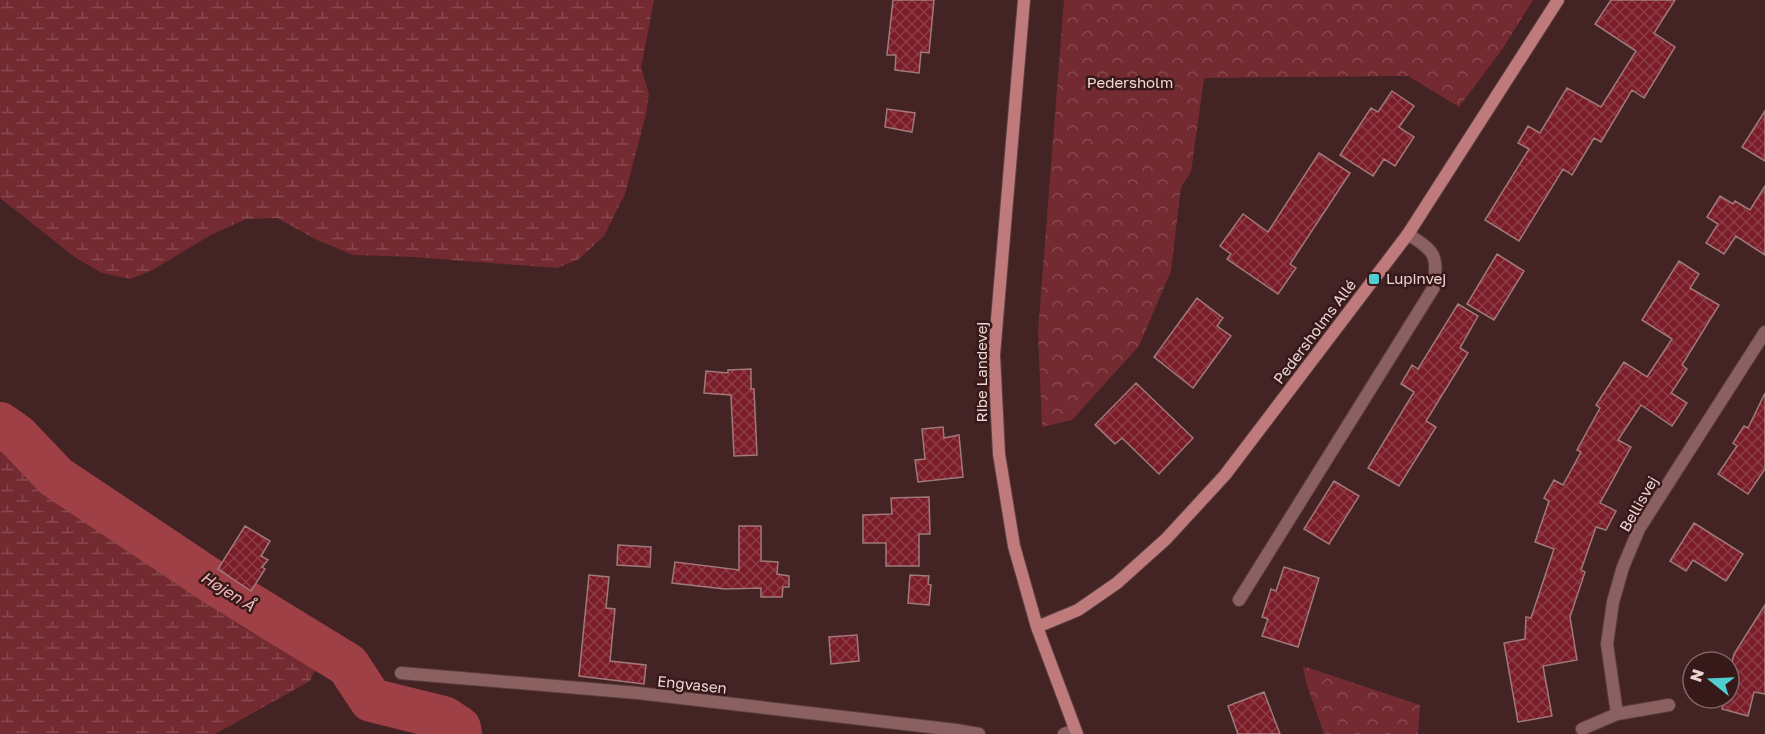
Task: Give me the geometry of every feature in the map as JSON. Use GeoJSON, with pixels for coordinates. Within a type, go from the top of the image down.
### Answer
{"type":"FeatureCollection","features":[{"type":"Feature","properties":{"kind":"street","name":"Ribe Landevej"},"geometry":{"type":"LineString","coordinates":[[1024,0],[994,355],[999,454],[1014,546],[1037,627],[1072,733]]}},
{"type":"Feature","properties":{"kind":"street","name":"Pedersholms Allé"},"geometry":{"type":"LineString","coordinates":[[1037,627],[1078,610],[1117,583],[1166,539],[1225,475],[1408,234],[1558,0]]}},
{"type":"Feature","properties":{"kind":"street"},"geometry":{"type":"LineString","coordinates":[[1239,600],[1434,287],[1437,266],[1431,249],[1408,234]]}},
{"type":"Feature","properties":{"kind":"street","name":"Bellisvej"},"geometry":{"type":"LineString","coordinates":[[1617,714],[1607,644],[1613,602],[1623,567],[1640,529],[1765,332]]}},
{"type":"Feature","properties":{"kind":"street","name":"Engvasen"},"geometry":{"type":"LineString","coordinates":[[401,673],[639,693],[980,734]]}},
{"type":"Feature","properties":{"kind":"street"},"geometry":{"type":"LineString","coordinates":[[1582,729],[1617,714],[1669,705]]}},
{"type":"Feature","properties":{"kind":"green space"},"geometry":{"type":"Polygon","coordinates":[[[0,0],[654,0],[641,68],[649,94],[646,114],[625,194],[604,236],[579,259],[557,268],[414,257],[353,255],[317,240],[277,218],[246,219],[209,236],[151,271],[130,279],[102,273],[76,258],[0,198],[0,0]]]}},
{"type":"Feature","properties":{"kind":"green space","name":"Pedersholm"},"geometry":{"type":"Polygon","coordinates":[[[1064,0],[1533,0],[1503,48],[1459,107],[1408,76],[1204,78],[1191,172],[1181,187],[1171,271],[1139,346],[1072,420],[1042,427],[1038,332],[1064,0]]]}},
{"type":"Feature","properties":{"kind":"green space"},"geometry":{"type":"Polygon","coordinates":[[[0,424],[17,436],[56,477],[216,584],[324,650],[310,681],[215,734],[0,734],[0,424]]]}},
{"type":"Feature","properties":{"kind":"green space"},"geometry":{"type":"Polygon","coordinates":[[[1303,666],[1420,705],[1418,734],[1324,734],[1306,682],[1303,666]]]}},
{"type":"Feature","properties":{"kind":"building"},"geometry":{"type":"Polygon","coordinates":[[[893,0],[934,0],[929,53],[921,52],[919,73],[895,70],[896,55],[887,55],[893,0]]]}},
{"type":"Feature","properties":{"kind":"building"},"geometry":{"type":"Polygon","coordinates":[[[1611,0],[1675,0],[1654,33],[1675,47],[1644,98],[1632,90],[1601,142],[1594,138],[1572,175],[1563,169],[1519,241],[1485,220],[1529,149],[1518,143],[1528,126],[1540,133],[1567,88],[1601,107],[1636,51],[1595,24],[1611,0]]]}},
{"type":"Feature","properties":{"kind":"building"},"geometry":{"type":"Polygon","coordinates":[[[1392,91],[1414,106],[1399,127],[1414,137],[1395,166],[1384,159],[1373,176],[1340,155],[1371,108],[1378,112],[1392,91]]]}},
{"type":"Feature","properties":{"kind":"building"},"geometry":{"type":"Polygon","coordinates":[[[887,109],[915,113],[912,132],[885,127],[887,109]]]}},
{"type":"Feature","properties":{"kind":"building"},"geometry":{"type":"Polygon","coordinates":[[[1765,111],[1765,161],[1742,147],[1765,111]]]}},
{"type":"Feature","properties":{"kind":"building"},"geometry":{"type":"Polygon","coordinates":[[[1319,153],[1350,173],[1290,264],[1296,268],[1278,294],[1227,259],[1231,254],[1220,246],[1243,214],[1268,232],[1319,153]]]}},
{"type":"Feature","properties":{"kind":"building"},"geometry":{"type":"Polygon","coordinates":[[[1765,186],[1765,255],[1736,236],[1724,254],[1706,243],[1718,224],[1707,217],[1720,196],[1733,204],[1735,201],[1750,210],[1765,186]]]}},
{"type":"Feature","properties":{"kind":"building"},"geometry":{"type":"Polygon","coordinates":[[[1497,254],[1524,271],[1494,320],[1467,304],[1497,254]]]}},
{"type":"Feature","properties":{"kind":"building"},"geometry":{"type":"Polygon","coordinates":[[[1679,261],[1699,274],[1690,288],[1719,305],[1682,365],[1687,369],[1671,393],[1687,403],[1672,426],[1641,405],[1618,440],[1631,447],[1600,503],[1616,511],[1606,530],[1596,527],[1581,570],[1585,572],[1570,617],[1577,660],[1543,666],[1552,716],[1518,722],[1504,643],[1525,639],[1526,617],[1531,618],[1554,549],[1535,542],[1549,501],[1544,498],[1554,480],[1563,485],[1581,452],[1577,450],[1600,408],[1596,405],[1624,362],[1647,377],[1672,339],[1642,320],[1679,261]]]}},
{"type":"Feature","properties":{"kind":"building"},"geometry":{"type":"Polygon","coordinates":[[[1197,298],[1223,318],[1217,326],[1231,336],[1193,388],[1154,357],[1197,298]]]}},
{"type":"Feature","properties":{"kind":"building"},"geometry":{"type":"Polygon","coordinates":[[[1458,304],[1478,316],[1460,348],[1468,353],[1426,421],[1436,427],[1399,486],[1368,468],[1414,392],[1401,384],[1412,365],[1418,369],[1458,304]]]}},
{"type":"Feature","properties":{"kind":"building"},"geometry":{"type":"Polygon","coordinates":[[[751,369],[757,455],[734,456],[731,395],[704,393],[706,371],[728,373],[728,370],[751,369]]]}},
{"type":"Feature","properties":{"kind":"building"},"geometry":{"type":"Polygon","coordinates":[[[1136,383],[1193,438],[1159,474],[1122,438],[1115,444],[1095,425],[1136,383]]]}},
{"type":"Feature","properties":{"kind":"building"},"geometry":{"type":"Polygon","coordinates":[[[1765,393],[1765,469],[1748,494],[1718,474],[1737,446],[1733,443],[1744,426],[1748,428],[1765,393]]]}},
{"type":"Feature","properties":{"kind":"building"},"geometry":{"type":"Polygon","coordinates":[[[943,427],[944,438],[959,435],[963,477],[918,482],[915,460],[925,459],[922,429],[943,427]]]}},
{"type":"Feature","properties":{"kind":"building"},"geometry":{"type":"Polygon","coordinates":[[[1334,481],[1359,496],[1329,544],[1304,529],[1334,481]]]}},
{"type":"Feature","properties":{"kind":"building"},"geometry":{"type":"Polygon","coordinates":[[[929,497],[930,534],[919,534],[919,566],[886,566],[886,543],[863,543],[863,515],[892,514],[891,498],[929,497]]]}},
{"type":"Feature","properties":{"kind":"building"},"geometry":{"type":"Polygon","coordinates":[[[1694,523],[1743,554],[1726,581],[1693,560],[1686,571],[1670,561],[1694,523]]]}},
{"type":"Feature","properties":{"kind":"building"},"geometry":{"type":"Polygon","coordinates":[[[245,526],[270,541],[261,556],[268,560],[262,567],[265,569],[251,591],[218,569],[245,526]]]}},
{"type":"Feature","properties":{"kind":"building"},"geometry":{"type":"Polygon","coordinates":[[[739,526],[761,526],[761,561],[778,562],[777,574],[789,576],[789,587],[783,587],[782,597],[761,597],[761,588],[725,589],[672,583],[675,562],[739,570],[739,526]]]}},
{"type":"Feature","properties":{"kind":"building"},"geometry":{"type":"Polygon","coordinates":[[[618,545],[651,547],[650,567],[617,565],[618,545]]]}},
{"type":"Feature","properties":{"kind":"building"},"geometry":{"type":"Polygon","coordinates":[[[1284,567],[1319,578],[1298,647],[1262,636],[1268,619],[1262,617],[1271,589],[1276,591],[1284,567]]]}},
{"type":"Feature","properties":{"kind":"building"},"geometry":{"type":"Polygon","coordinates":[[[589,575],[609,577],[606,608],[615,609],[610,661],[646,665],[644,684],[579,676],[589,575]]]}},
{"type":"Feature","properties":{"kind":"building"},"geometry":{"type":"Polygon","coordinates":[[[910,575],[929,576],[928,584],[931,585],[929,605],[908,603],[910,575]]]}},
{"type":"Feature","properties":{"kind":"building"},"geometry":{"type":"Polygon","coordinates":[[[1765,605],[1765,694],[1754,692],[1748,716],[1726,710],[1741,710],[1741,650],[1737,650],[1765,605]]]}},
{"type":"Feature","properties":{"kind":"building"},"geometry":{"type":"Polygon","coordinates":[[[857,635],[859,661],[831,664],[829,637],[857,635]]]}},
{"type":"Feature","properties":{"kind":"building"},"geometry":{"type":"Polygon","coordinates":[[[1264,692],[1280,734],[1238,734],[1228,706],[1264,692]]]}},
{"type":"Feature","properties":{"kind":"waterway","name":"Højen Å"},"geometry":{"type":"LineString","coordinates":[[0,424],[17,436],[56,477],[216,584],[348,665],[371,700],[444,718],[459,728],[460,734]]}},
{"type":"Feature","properties":{"kind":"place","name":"Lupinvej"},"geometry":{"type":"Point","coordinates":[1374,279]}}]}
